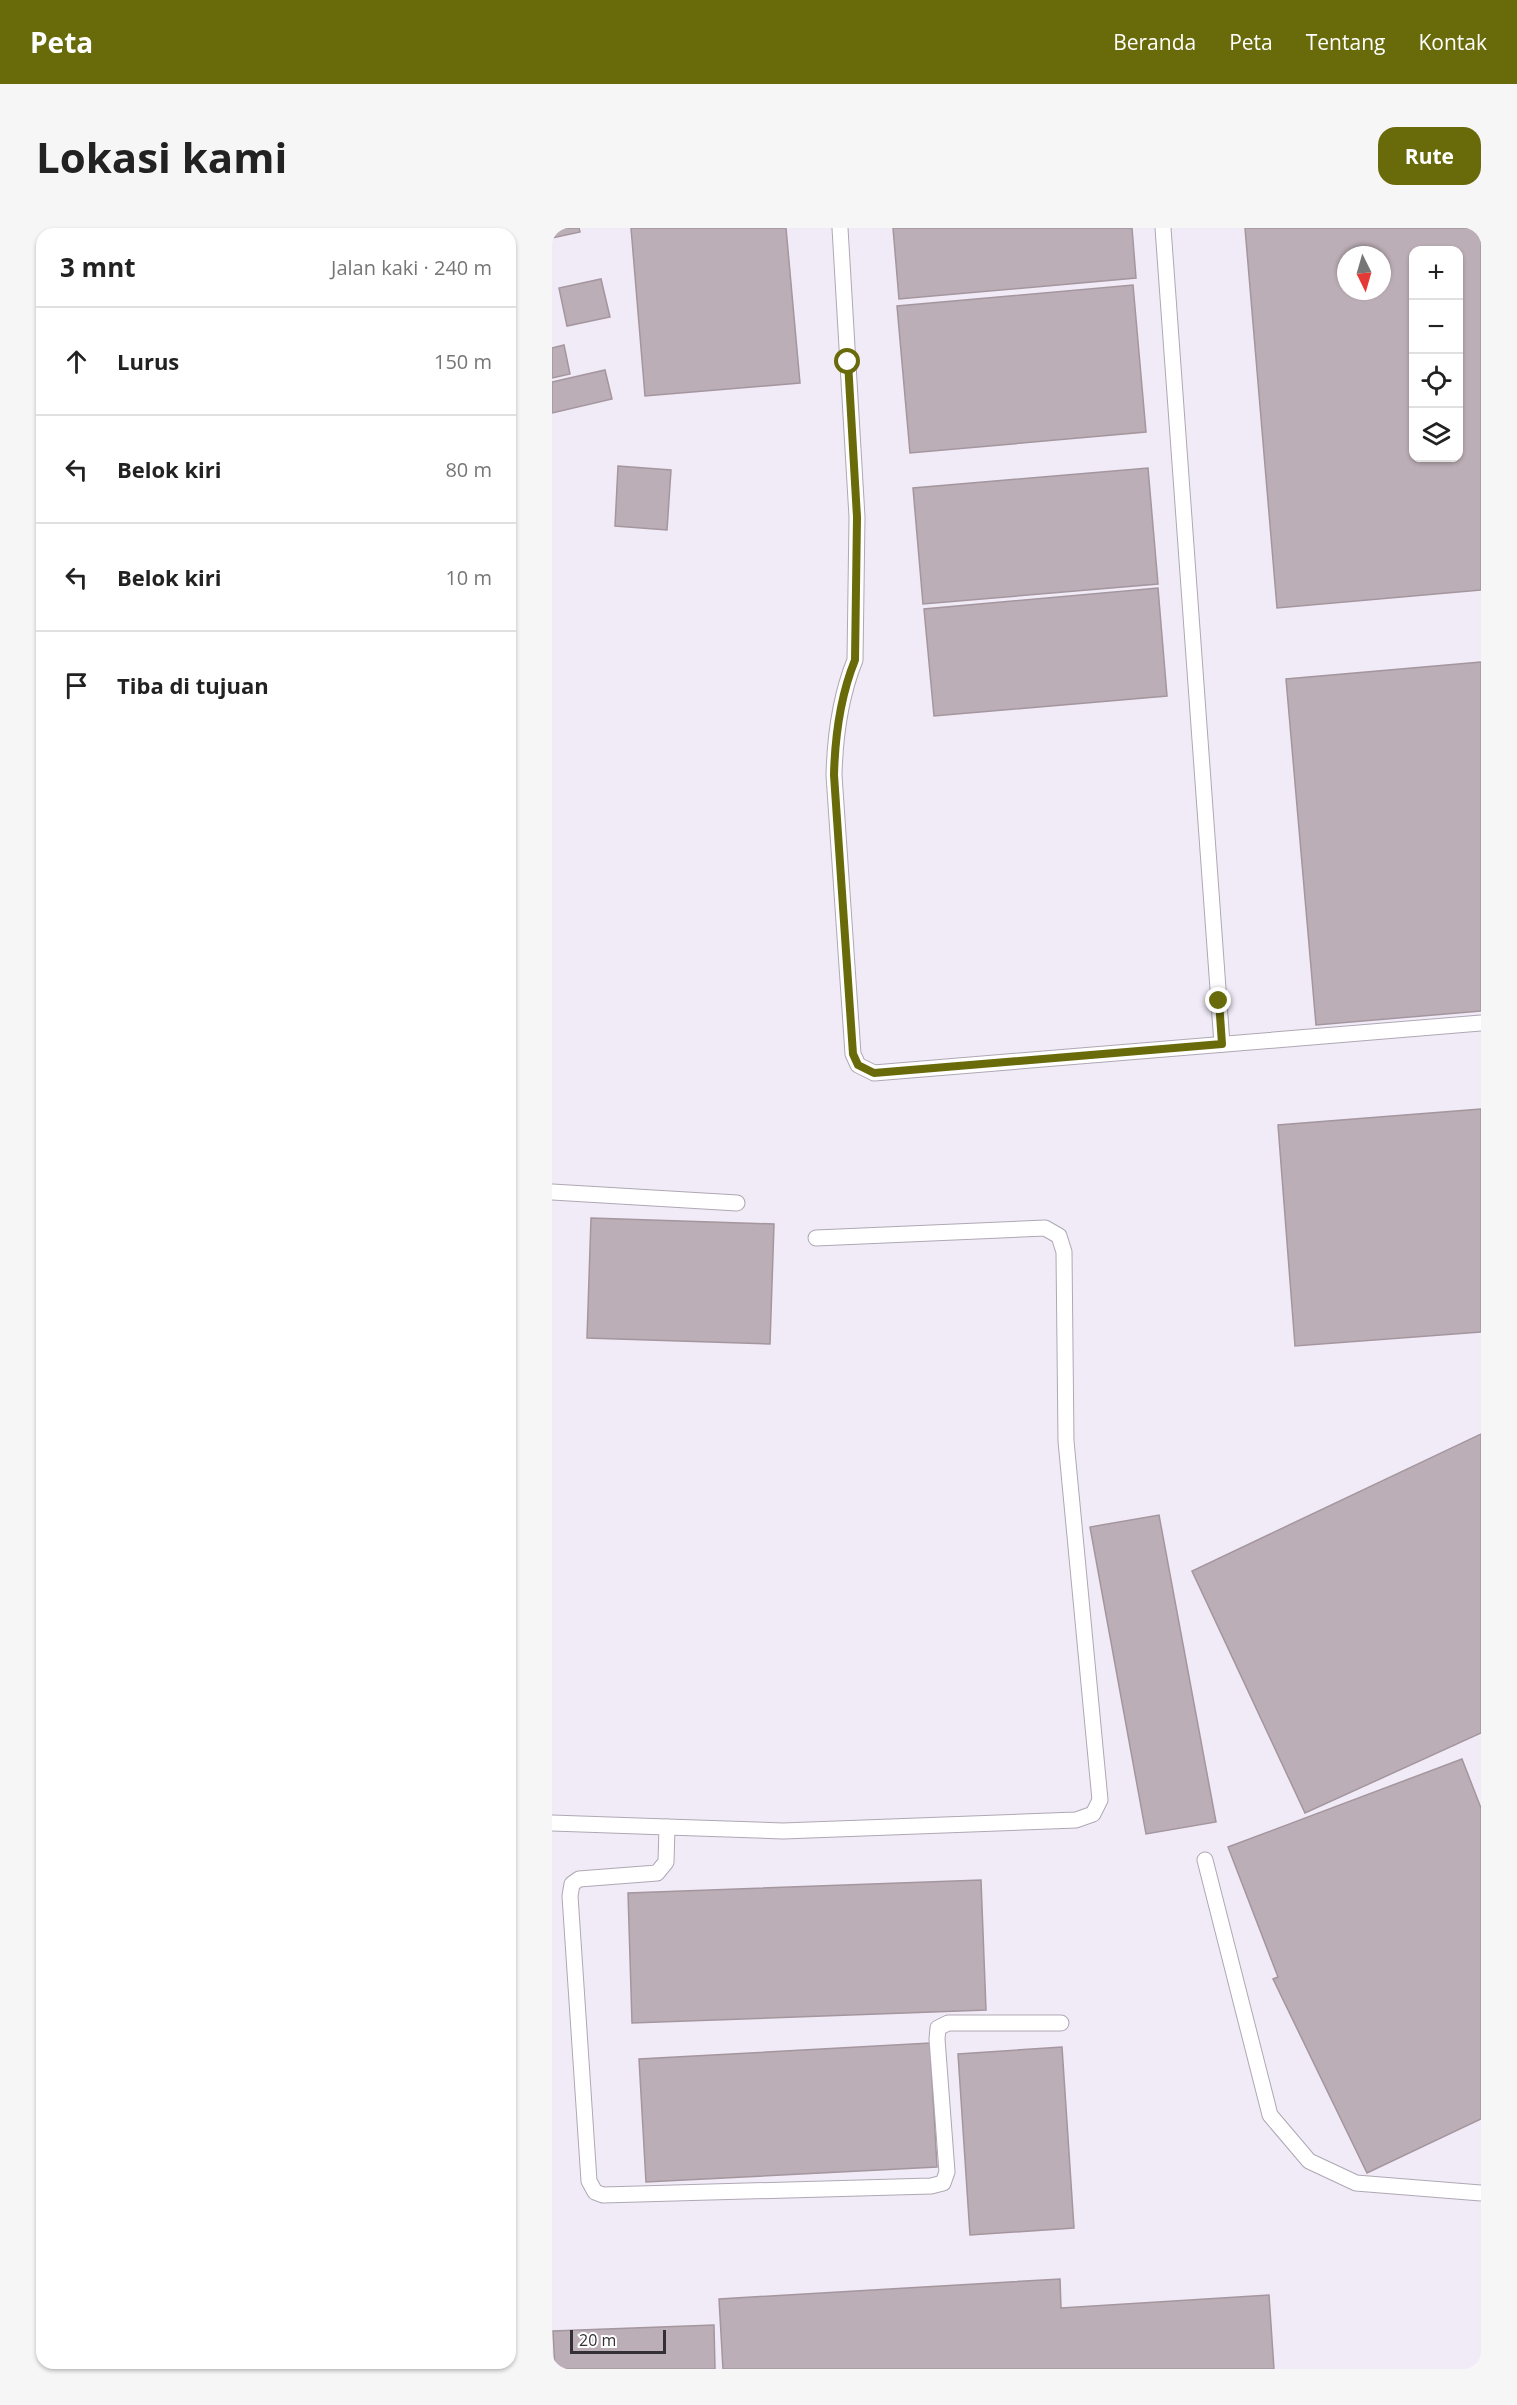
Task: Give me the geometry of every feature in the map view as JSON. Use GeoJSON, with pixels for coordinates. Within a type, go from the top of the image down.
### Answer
{"type":"FeatureCollection","features":[{"type":"Feature","properties":{"kind":"lane"},"geometry":{"type":"LineString","coordinates":[[840,228],[857,517],[855,660],[846,681],[842,701],[835,744],[834,775],[853,1054],[858,1065],[874,1073],[1481,1023]]}},
{"type":"Feature","properties":{"kind":"lane"},"geometry":{"type":"LineString","coordinates":[[1163,228],[1222,1044]]}},
{"type":"Feature","properties":{"kind":"lane"},"geometry":{"type":"LineString","coordinates":[[552,1192],[737,1203]]}},
{"type":"Feature","properties":{"kind":"lane"},"geometry":{"type":"LineString","coordinates":[[552,1823],[783,1831],[1076,1820],[1093,1814],[1100,1800],[1066,1441],[1064,1252],[1059,1236],[1045,1228],[816,1238]]}},
{"type":"Feature","properties":{"kind":"lane"},"geometry":{"type":"LineString","coordinates":[[667,1827],[666,1862],[657,1873],[579,1879],[572,1884],[570,1896],[589,2181],[595,2192],[615,2194],[931,2186],[943,2183],[947,2172],[938,2028],[948,2023],[1061,2023]]}},
{"type":"Feature","properties":{"kind":"lane"},"geometry":{"type":"LineString","coordinates":[[1205,1860],[1270,2115],[1309,2161],[1356,2183],[1481,2193]]}},
{"type":"Feature","properties":{"kind":"building"},"geometry":{"type":"Polygon","coordinates":[[[552,228],[579,228],[580,232],[552,238],[552,228]]]}},
{"type":"Feature","properties":{"kind":"building"},"geometry":{"type":"Polygon","coordinates":[[[631,228],[786,228],[800,383],[645,396],[631,228]]]}},
{"type":"Feature","properties":{"kind":"building"},"geometry":{"type":"Polygon","coordinates":[[[893,228],[1132,228],[1136,278],[899,299],[893,228]]]}},
{"type":"Feature","properties":{"kind":"building"},"geometry":{"type":"Polygon","coordinates":[[[1245,228],[1481,228],[1481,590],[1277,608],[1245,228]]]}},
{"type":"Feature","properties":{"kind":"building"},"geometry":{"type":"Polygon","coordinates":[[[601,279],[610,317],[567,326],[559,288],[601,279]]]}},
{"type":"Feature","properties":{"kind":"building"},"geometry":{"type":"Polygon","coordinates":[[[1133,285],[1146,432],[910,453],[897,306],[1133,285]]]}},
{"type":"Feature","properties":{"kind":"building"},"geometry":{"type":"Polygon","coordinates":[[[564,345],[570,374],[552,378],[552,348],[564,345]]]}},
{"type":"Feature","properties":{"kind":"building"},"geometry":{"type":"Polygon","coordinates":[[[605,370],[612,399],[552,413],[552,382],[605,370]]]}},
{"type":"Feature","properties":{"kind":"building"},"geometry":{"type":"Polygon","coordinates":[[[618,466],[671,470],[667,530],[615,526],[618,466]]]}},
{"type":"Feature","properties":{"kind":"building"},"geometry":{"type":"Polygon","coordinates":[[[1148,468],[1158,584],[923,604],[913,488],[1148,468]]]}},
{"type":"Feature","properties":{"kind":"building"},"geometry":{"type":"Polygon","coordinates":[[[1158,588],[1167,696],[934,716],[924,609],[1158,588]]]}},
{"type":"Feature","properties":{"kind":"building"},"geometry":{"type":"Polygon","coordinates":[[[1481,662],[1481,1011],[1316,1025],[1286,679],[1481,662]]]}},
{"type":"Feature","properties":{"kind":"building"},"geometry":{"type":"Polygon","coordinates":[[[1481,1109],[1481,1332],[1295,1346],[1278,1125],[1481,1109]]]}},
{"type":"Feature","properties":{"kind":"building"},"geometry":{"type":"Polygon","coordinates":[[[591,1218],[774,1224],[770,1344],[587,1338],[591,1218]]]}},
{"type":"Feature","properties":{"kind":"building"},"geometry":{"type":"Polygon","coordinates":[[[1481,1434],[1481,1733],[1305,1813],[1192,1571],[1481,1434]]]}},
{"type":"Feature","properties":{"kind":"building"},"geometry":{"type":"Polygon","coordinates":[[[1159,1515],[1216,1822],[1146,1834],[1090,1527],[1159,1515]]]}},
{"type":"Feature","properties":{"kind":"building"},"geometry":{"type":"Polygon","coordinates":[[[1462,1759],[1481,1808],[1481,2119],[1367,2173],[1273,1979],[1278,1977],[1228,1847],[1462,1759]]]}},
{"type":"Feature","properties":{"kind":"building"},"geometry":{"type":"Polygon","coordinates":[[[981,1880],[986,2010],[632,2023],[628,1893],[981,1880]]]}},
{"type":"Feature","properties":{"kind":"building"},"geometry":{"type":"Polygon","coordinates":[[[930,2043],[937,2167],[646,2182],[639,2059],[930,2043]]]}},
{"type":"Feature","properties":{"kind":"building"},"geometry":{"type":"Polygon","coordinates":[[[1062,2047],[1074,2228],[970,2235],[958,2054],[1062,2047]]]}},
{"type":"Feature","properties":{"kind":"building"},"geometry":{"type":"Polygon","coordinates":[[[1060,2279],[1061,2308],[1269,2295],[1274,2369],[723,2369],[719,2299],[1060,2279]]]}},
{"type":"Feature","properties":{"kind":"building"},"geometry":{"type":"Polygon","coordinates":[[[714,2325],[715,2369],[555,2369],[553,2331],[714,2325]]]}},
{"type":"Feature","properties":{"kind":"route"},"geometry":{"type":"LineString","coordinates":[[848,362],[857,517],[855,660],[846,681],[842,701],[835,744],[834,775],[853,1054],[858,1065],[874,1073],[1222,1044],[1219,1001]]}}]}
